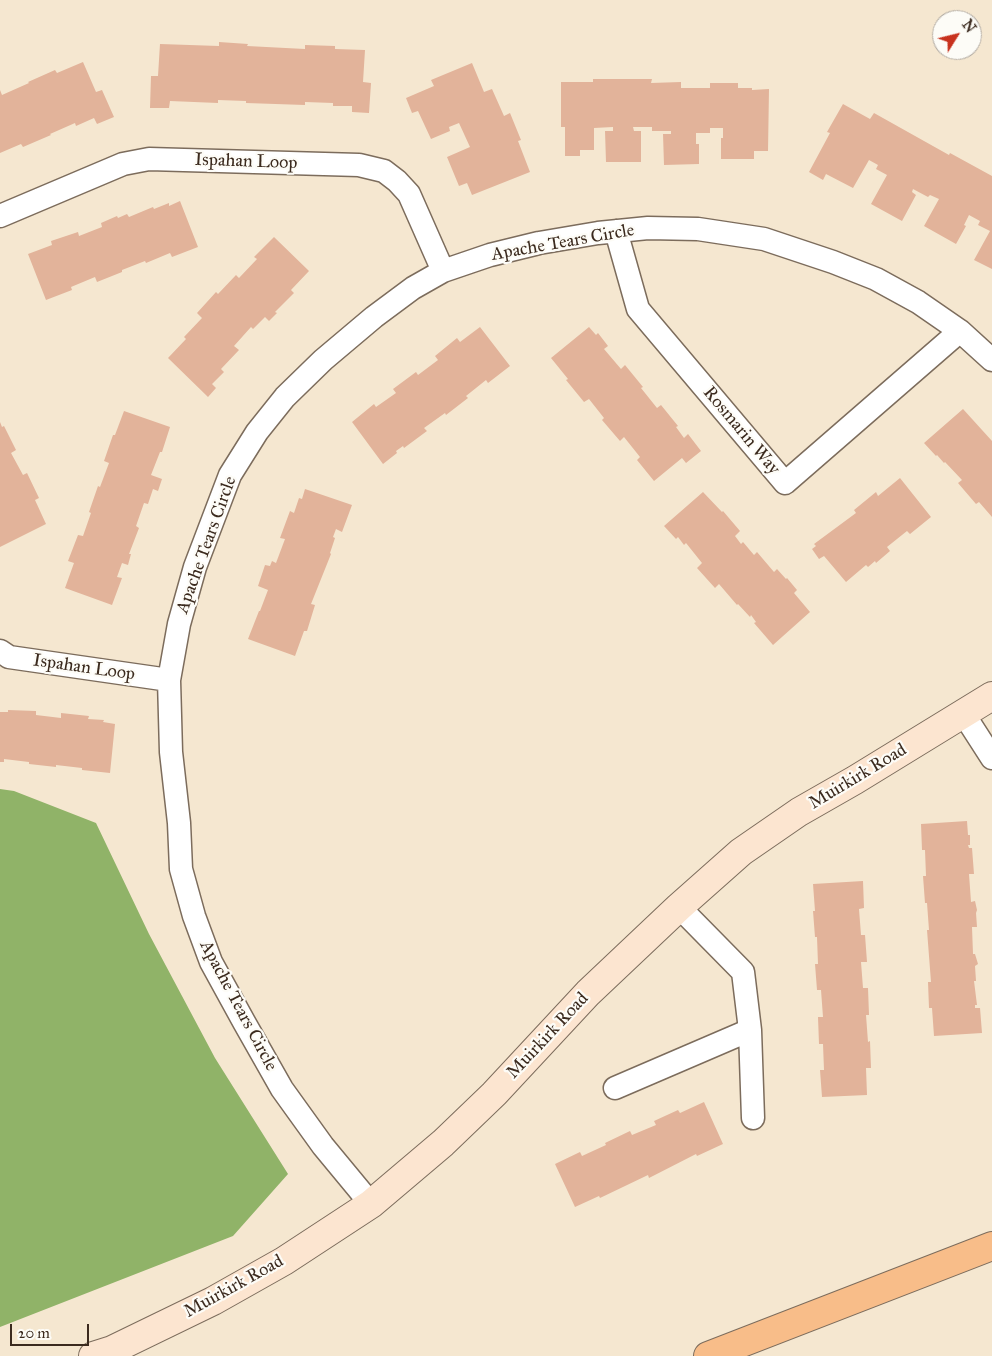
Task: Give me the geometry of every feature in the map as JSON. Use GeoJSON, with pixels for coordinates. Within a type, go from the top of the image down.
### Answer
{"type":"FeatureCollection","features":[{"type":"Feature","properties":{"kind":"highway"},"geometry":{"type":"LineString","coordinates":[[708,1356],[992,1246]]}},
{"type":"Feature","properties":{"kind":"main road","name":"Muirkirk Road"},"geometry":{"type":"LineString","coordinates":[[93,1356],[112,1350],[213,1301],[284,1261],[371,1204],[442,1143],[494,1094],[588,993],[741,852],[799,812],[992,696]]}},
{"type":"Feature","properties":{"kind":"street","name":"Ispahan Loop"},"geometry":{"type":"LineString","coordinates":[[0,216],[123,164],[149,159],[359,165],[384,171],[409,194],[443,271]]}},
{"type":"Feature","properties":{"kind":"street","name":"Apache Tears Circle"},"geometry":{"type":"LineString","coordinates":[[371,1204],[323,1146],[282,1089],[211,962],[194,916],[181,869],[179,823],[171,752],[169,680],[179,624],[195,567],[230,475],[256,432],[285,397],[323,360],[374,317],[413,288],[443,271],[490,255],[531,245],[616,231],[648,228],[698,229],[764,239],[833,262],[876,279],[918,302],[960,331],[992,360]]}},
{"type":"Feature","properties":{"kind":"street","name":"Rosmarin Way"},"geometry":{"type":"LineString","coordinates":[[616,231],[638,308],[785,483],[960,331]]}},
{"type":"Feature","properties":{"kind":"street","name":"Ispahan Loop"},"geometry":{"type":"LineString","coordinates":[[0,651],[9,657],[169,680]]}},
{"type":"Feature","properties":{"kind":"street"},"geometry":{"type":"LineString","coordinates":[[963,713],[992,758]]}},
{"type":"Feature","properties":{"kind":"street"},"geometry":{"type":"LineString","coordinates":[[680,907],[743,972],[750,1030],[754,1118]]}},
{"type":"Feature","properties":{"kind":"street"},"geometry":{"type":"LineString","coordinates":[[614,1088],[750,1030]]}},
{"type":"Feature","properties":{"kind":"green space"},"geometry":{"type":"Polygon","coordinates":[[[0,789],[14,791],[96,823],[149,934],[215,1058],[288,1174],[233,1236],[0,1327],[0,789]]]}},
{"type":"Feature","properties":{"kind":"building"},"geometry":{"type":"Polygon","coordinates":[[[219,42],[248,44],[247,46],[305,49],[305,45],[335,46],[335,49],[365,50],[363,82],[371,83],[369,113],[352,112],[352,106],[333,106],[333,103],[305,102],[305,105],[218,100],[218,103],[170,101],[169,108],[150,108],[151,76],[158,76],[160,44],[219,46],[219,42]]]}},
{"type":"Feature","properties":{"kind":"building"},"geometry":{"type":"Polygon","coordinates":[[[83,62],[96,92],[102,90],[114,117],[97,124],[94,118],[76,126],[75,123],[23,147],[21,144],[0,153],[0,90],[2,95],[55,70],[57,73],[83,62]]]}},
{"type":"Feature","properties":{"kind":"building"},"geometry":{"type":"Polygon","coordinates":[[[472,63],[484,92],[492,89],[504,116],[510,113],[521,140],[518,141],[530,172],[472,195],[467,183],[459,186],[447,157],[470,147],[459,123],[449,127],[450,131],[431,139],[418,111],[412,113],[406,98],[434,86],[431,80],[472,63]]]}},
{"type":"Feature","properties":{"kind":"building"},"geometry":{"type":"Polygon","coordinates":[[[593,79],[652,79],[651,83],[681,82],[681,88],[710,88],[710,83],[738,83],[738,88],[752,88],[752,90],[769,89],[768,151],[754,151],[754,159],[721,159],[723,128],[710,128],[710,133],[696,133],[696,144],[699,144],[699,164],[664,165],[663,134],[671,134],[671,131],[652,131],[652,127],[633,127],[634,131],[641,131],[641,162],[606,162],[605,131],[613,131],[613,127],[594,128],[594,150],[580,150],[580,156],[565,156],[565,127],[561,127],[561,82],[593,82],[593,79]]]}},
{"type":"Feature","properties":{"kind":"building"},"geometry":{"type":"Polygon","coordinates":[[[843,104],[870,119],[874,113],[949,155],[950,153],[992,176],[992,269],[974,260],[990,231],[978,225],[980,221],[969,215],[964,225],[966,226],[956,244],[924,226],[939,199],[930,195],[928,197],[913,189],[912,192],[916,195],[902,221],[871,204],[887,175],[876,169],[878,165],[869,160],[853,188],[826,174],[823,180],[809,172],[830,133],[827,132],[843,104]]]}},
{"type":"Feature","properties":{"kind":"building"},"geometry":{"type":"Polygon","coordinates":[[[180,201],[198,247],[172,257],[170,253],[146,263],[145,261],[97,282],[95,277],[71,287],[72,290],[46,300],[28,254],[52,245],[51,241],[78,232],[79,236],[102,227],[101,223],[117,216],[118,218],[127,214],[129,217],[153,207],[154,209],[169,203],[169,206],[180,201]]]}},
{"type":"Feature","properties":{"kind":"building"},"geometry":{"type":"Polygon","coordinates":[[[274,237],[309,271],[291,290],[294,293],[275,312],[277,313],[269,321],[265,317],[253,329],[251,327],[234,346],[239,350],[221,369],[224,372],[212,384],[216,388],[208,397],[168,358],[202,318],[197,313],[216,292],[218,294],[236,275],[239,278],[257,259],[254,257],[274,237]]]}},
{"type":"Feature","properties":{"kind":"building"},"geometry":{"type":"Polygon","coordinates":[[[480,327],[510,366],[488,383],[486,380],[466,396],[468,398],[446,415],[445,413],[424,428],[427,431],[404,448],[403,446],[396,451],[397,453],[383,464],[352,422],[374,404],[376,407],[396,393],[393,389],[416,372],[418,375],[438,360],[435,356],[457,338],[460,342],[480,327]]]}},
{"type":"Feature","properties":{"kind":"building"},"geometry":{"type":"Polygon","coordinates":[[[589,327],[596,335],[598,333],[608,346],[604,349],[621,369],[625,365],[657,408],[661,405],[678,426],[676,427],[684,438],[688,434],[701,451],[686,463],[682,458],[654,481],[637,460],[640,457],[624,437],[620,441],[602,420],[604,418],[589,399],[584,402],[551,358],[589,327]]]}},
{"type":"Feature","properties":{"kind":"building"},"geometry":{"type":"Polygon","coordinates":[[[963,409],[992,441],[992,517],[979,502],[976,504],[958,483],[962,480],[924,443],[963,409]]]}},
{"type":"Feature","properties":{"kind":"building"},"geometry":{"type":"Polygon","coordinates":[[[124,411],[170,427],[162,452],[160,452],[151,475],[162,479],[158,491],[153,489],[148,504],[144,503],[136,526],[139,528],[129,554],[131,554],[128,565],[122,563],[117,577],[122,578],[112,605],[65,588],[74,563],[68,561],[78,535],[83,536],[98,486],[100,487],[109,463],[104,461],[124,411]]]}},
{"type":"Feature","properties":{"kind":"building"},"geometry":{"type":"Polygon","coordinates":[[[0,422],[16,450],[11,453],[23,475],[27,473],[39,498],[35,500],[46,524],[0,547],[0,422]]]}},
{"type":"Feature","properties":{"kind":"building"},"geometry":{"type":"Polygon","coordinates":[[[900,478],[931,517],[910,534],[907,531],[887,547],[890,551],[876,563],[875,561],[868,567],[866,565],[846,582],[824,556],[819,559],[812,549],[816,546],[814,544],[856,513],[854,510],[876,492],[878,496],[900,478]]]}},
{"type":"Feature","properties":{"kind":"building"},"geometry":{"type":"Polygon","coordinates":[[[305,489],[352,505],[342,532],[336,529],[331,554],[311,604],[315,605],[307,631],[304,631],[295,656],[248,639],[268,590],[258,586],[265,565],[270,566],[272,561],[276,563],[285,539],[280,538],[290,511],[294,513],[299,498],[302,499],[305,489]]]}},
{"type":"Feature","properties":{"kind":"building"},"geometry":{"type":"Polygon","coordinates":[[[703,492],[740,531],[735,536],[741,544],[743,542],[754,555],[757,552],[774,572],[777,569],[787,578],[797,590],[794,593],[810,612],[773,645],[754,623],[756,622],[751,615],[750,617],[737,605],[719,584],[715,588],[697,568],[702,563],[686,543],[684,545],[678,537],[676,539],[664,526],[703,492]]]}},
{"type":"Feature","properties":{"kind":"building"},"geometry":{"type":"Polygon","coordinates":[[[8,710],[36,711],[36,715],[61,718],[61,713],[89,716],[88,719],[104,720],[103,722],[115,724],[110,773],[56,765],[56,767],[29,764],[29,762],[4,759],[4,762],[0,762],[0,712],[8,712],[8,710]]]}},
{"type":"Feature","properties":{"kind":"building"},"geometry":{"type":"Polygon","coordinates":[[[967,821],[968,835],[970,835],[970,845],[968,845],[969,848],[972,848],[974,874],[969,874],[971,902],[975,901],[977,910],[977,927],[972,927],[973,954],[975,954],[978,964],[975,966],[976,981],[974,981],[977,1005],[975,1005],[975,1008],[980,1008],[982,1033],[934,1036],[932,1008],[929,1008],[928,982],[931,982],[927,930],[929,930],[923,876],[926,876],[925,850],[922,850],[921,824],[967,821]]]}},
{"type":"Feature","properties":{"kind":"building"},"geometry":{"type":"Polygon","coordinates":[[[863,881],[864,908],[859,909],[861,935],[865,935],[867,962],[861,962],[863,988],[868,988],[869,1015],[866,1015],[868,1042],[870,1041],[871,1068],[866,1068],[867,1095],[822,1097],[820,1070],[824,1070],[823,1044],[819,1044],[818,1017],[823,1017],[821,990],[817,990],[815,964],[818,964],[817,937],[815,937],[813,911],[815,911],[813,884],[863,881]]]}},
{"type":"Feature","properties":{"kind":"building"},"geometry":{"type":"Polygon","coordinates":[[[704,1102],[723,1144],[697,1156],[696,1154],[649,1178],[648,1175],[600,1198],[599,1196],[575,1207],[555,1164],[580,1152],[582,1156],[630,1131],[632,1135],[656,1125],[654,1121],[678,1110],[680,1113],[704,1102]]]}}]}
